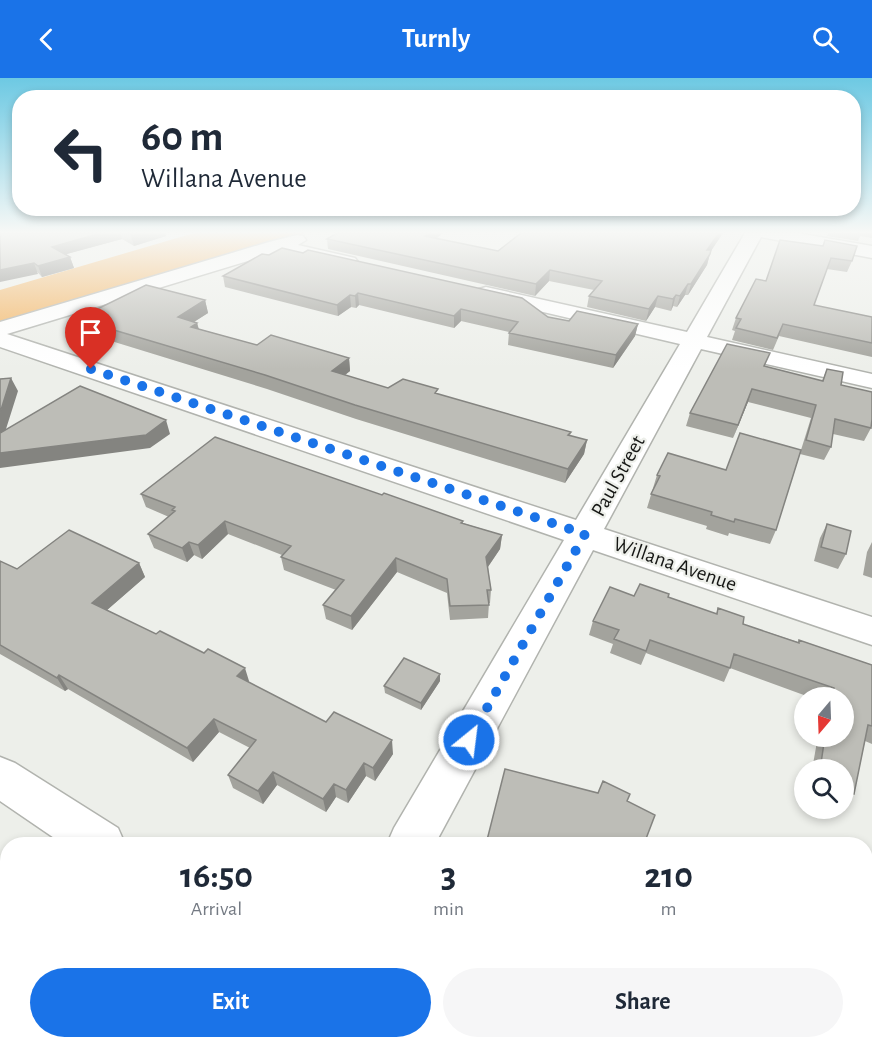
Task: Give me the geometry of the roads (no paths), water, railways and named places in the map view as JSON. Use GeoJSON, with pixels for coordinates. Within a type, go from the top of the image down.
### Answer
{"type":"FeatureCollection","features":[{"type":"Feature","properties":{"kind":"street"},"geometry":{"type":"LineString","coordinates":[[0,329],[169,278]]}},
{"type":"Feature","properties":{"kind":"street","name":"Paul Street"},"geometry":{"type":"LineString","coordinates":[[414,837],[729,278]]}},
{"type":"Feature","properties":{"kind":"street"},"geometry":{"type":"LineString","coordinates":[[466,289],[872,381]]}},
{"type":"Feature","properties":{"kind":"street","name":"Willana Avenue"},"geometry":{"type":"LineString","coordinates":[[0,339],[872,631]]}},
{"type":"Feature","properties":{"kind":"street"},"geometry":{"type":"LineString","coordinates":[[0,777],[91,837]]}}]}
